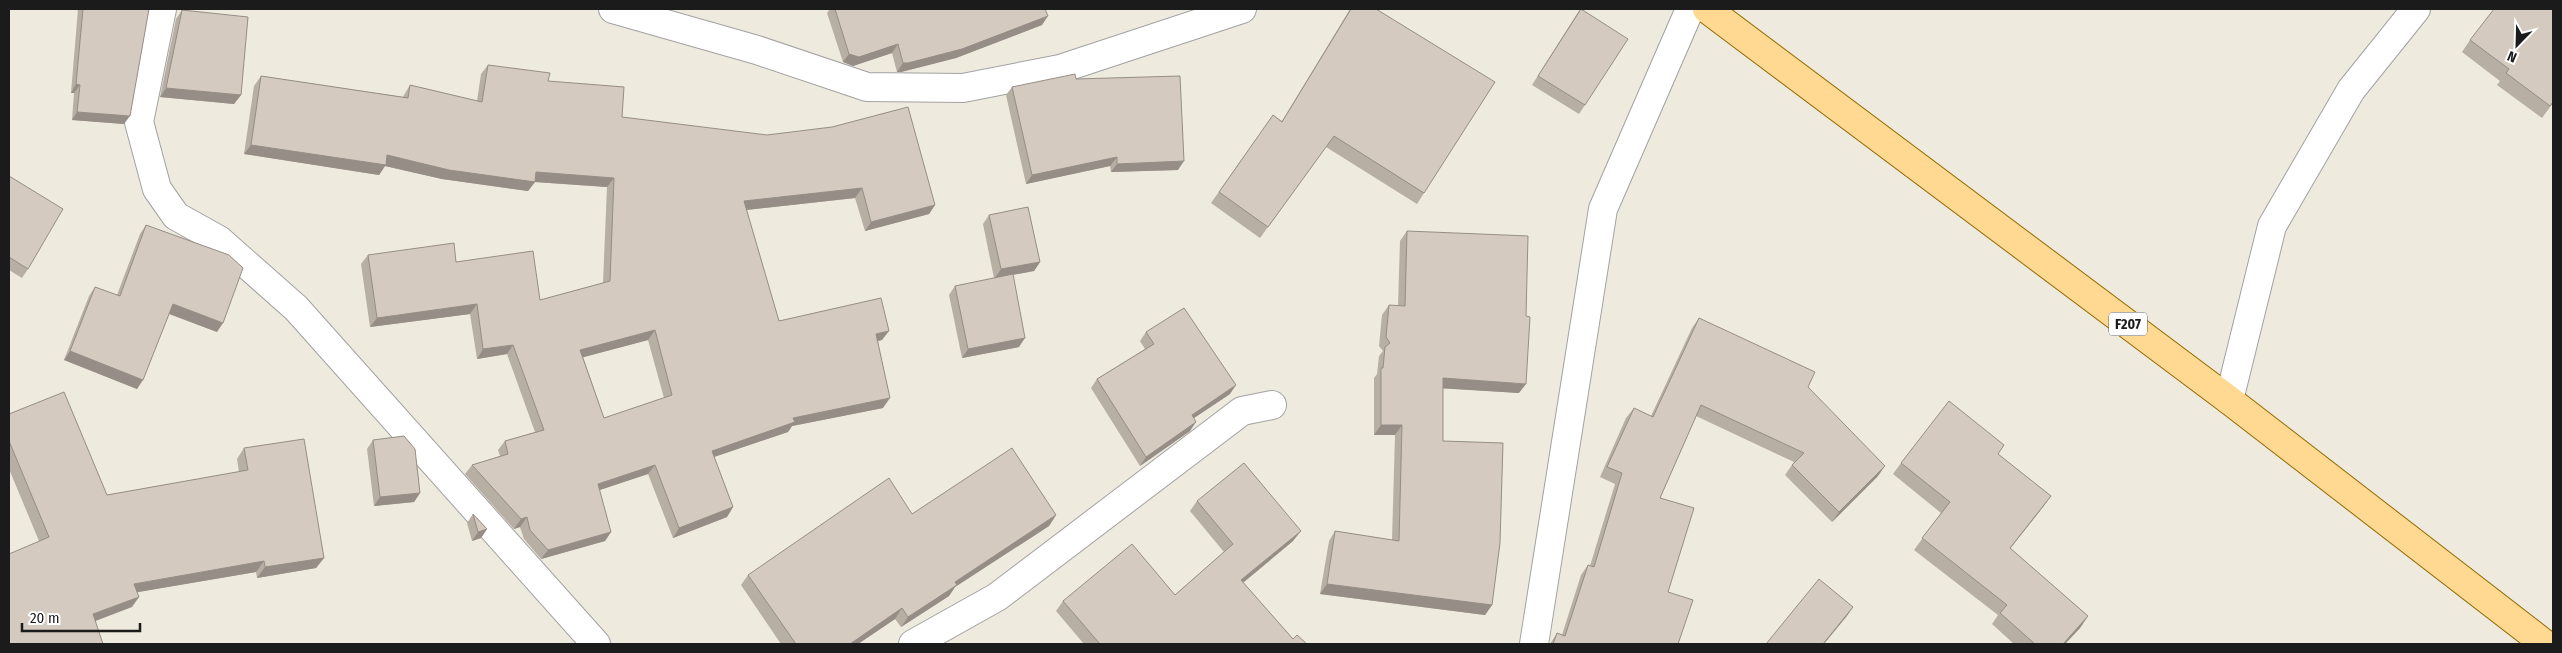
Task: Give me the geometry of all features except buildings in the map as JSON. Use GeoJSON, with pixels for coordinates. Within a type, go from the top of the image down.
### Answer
{"type":"FeatureCollection","features":[{"type":"Feature","properties":{"kind":"main road","name":"F207"},"geometry":{"type":"LineString","coordinates":[[1707,9],[2230,400],[2545,644]]}},
{"type":"Feature","properties":{"kind":"street"},"geometry":{"type":"LineString","coordinates":[[162,9],[139,122],[157,189],[176,216],[219,240],[296,308],[596,644]]}},
{"type":"Feature","properties":{"kind":"street"},"geometry":{"type":"LineString","coordinates":[[613,9],[757,50],[867,87],[963,88],[1060,69],[1242,9]]}},
{"type":"Feature","properties":{"kind":"street"},"geometry":{"type":"LineString","coordinates":[[1534,644],[1603,209],[1690,9]]}},
{"type":"Feature","properties":{"kind":"street"},"geometry":{"type":"LineString","coordinates":[[2230,400],[2272,226],[2351,90],[2416,9]]}},
{"type":"Feature","properties":{"kind":"street"},"geometry":{"type":"LineString","coordinates":[[913,644],[997,597],[1242,411],[1272,405]]}}]}
